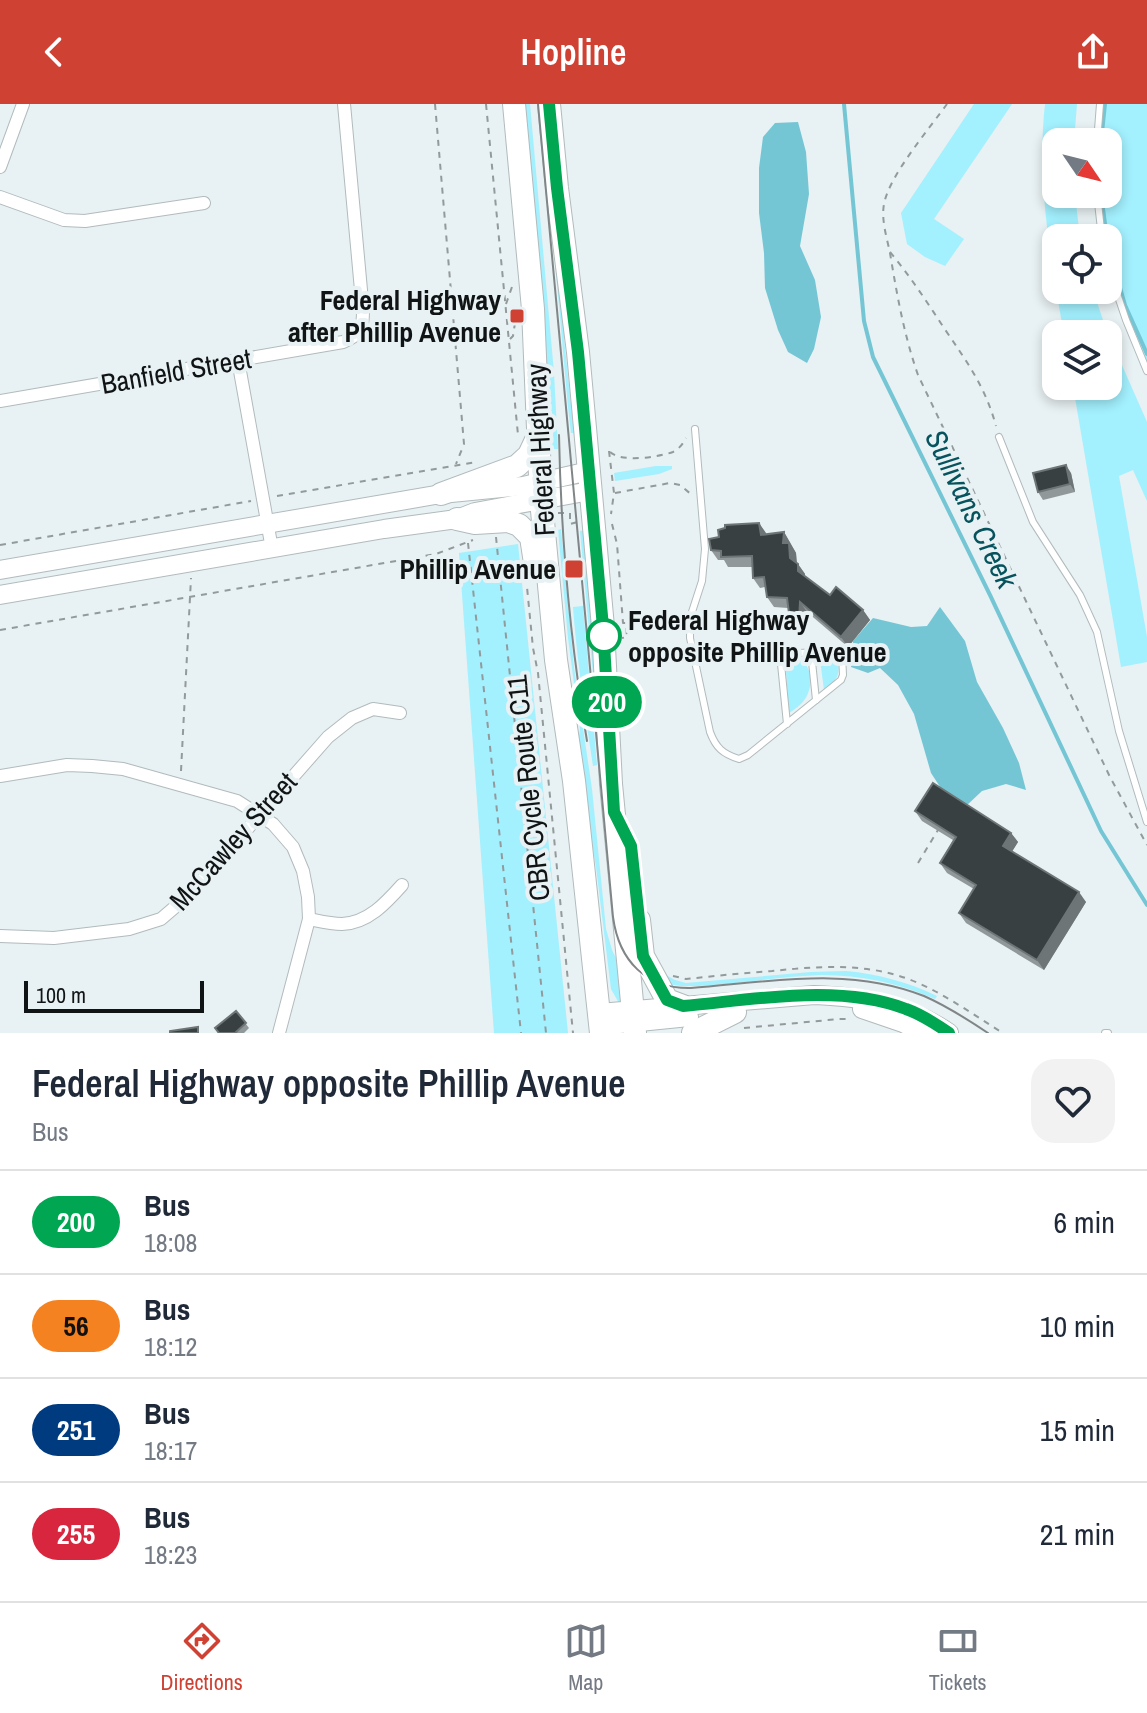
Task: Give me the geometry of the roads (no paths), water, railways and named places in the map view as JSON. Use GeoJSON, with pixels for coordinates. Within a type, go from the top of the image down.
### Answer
{"type":"FeatureCollection","features":[{"type":"Feature","properties":{"kind":"highway","name":"Federal Highway"},"geometry":{"type":"LineString","coordinates":[[514,104],[533,309],[528,437],[541,491],[556,660],[574,781],[600,1024]]}},
{"type":"Feature","properties":{"kind":"highway","name":"Federal Highway"},"geometry":{"type":"LineString","coordinates":[[549,104],[561,229],[578,352],[603,627],[614,812],[634,1022]]}},
{"type":"Feature","properties":{"kind":"highway"},"geometry":{"type":"LineString","coordinates":[[441,494],[517,466],[529,455],[528,437]]}},
{"type":"Feature","properties":{"kind":"highway"},"geometry":{"type":"LineString","coordinates":[[457,519],[475,523],[512,522],[529,534],[534,548],[542,635],[556,660]]}},
{"type":"Feature","properties":{"kind":"highway"},"geometry":{"type":"LineString","coordinates":[[614,812],[631,846],[643,956],[667,1000],[683,1006]]}},
{"type":"Feature","properties":{"kind":"highway"},"geometry":{"type":"LineString","coordinates":[[693,1033],[737,1020]]}},
{"type":"Feature","properties":{"kind":"main road"},"geometry":{"type":"LineString","coordinates":[[0,595],[457,519],[541,491],[589,481]]}},
{"type":"Feature","properties":{"kind":"main road"},"geometry":{"type":"LineString","coordinates":[[0,570],[441,494],[523,486],[541,491]]}},
{"type":"Feature","properties":{"kind":"main road"},"geometry":{"type":"LineString","coordinates":[[634,1022],[683,1006],[814,995],[850,996],[906,1009],[949,1033]]}},
{"type":"Feature","properties":{"kind":"main road"},"geometry":{"type":"LineString","coordinates":[[600,1024],[737,1020],[810,1004],[863,1009],[923,1033]]}},
{"type":"Feature","properties":{"kind":"street"},"geometry":{"type":"LineString","coordinates":[[0,167],[23,104]]}},
{"type":"Feature","properties":{"kind":"street","name":"Banfield Street"},"geometry":{"type":"LineString","coordinates":[[0,401],[354,338],[363,326],[363,312],[344,104]]}},
{"type":"Feature","properties":{"kind":"street"},"geometry":{"type":"LineString","coordinates":[[0,197],[64,220],[85,221],[204,203]]}},
{"type":"Feature","properties":{"kind":"street"},"geometry":{"type":"LineString","coordinates":[[238,360],[272,549]]}},
{"type":"Feature","properties":{"kind":"street","name":"McCawley Street"},"geometry":{"type":"LineString","coordinates":[[0,936],[54,938],[129,929],[161,919],[189,895],[328,737],[352,718],[373,709],[400,713]]}},
{"type":"Feature","properties":{"kind":"street"},"geometry":{"type":"LineString","coordinates":[[0,776],[67,765],[123,769],[237,801],[273,824],[293,847],[303,871],[309,919],[279,1033]]}},
{"type":"Feature","properties":{"kind":"street"},"geometry":{"type":"LineString","coordinates":[[309,919],[342,924],[364,919],[382,907],[402,885]]}},
{"type":"Feature","properties":{"kind":"lane"},"geometry":{"type":"LineString","coordinates":[[1098,128],[1100,104]]}},
{"type":"Feature","properties":{"kind":"lane"},"geometry":{"type":"LineString","coordinates":[[1120,304],[1147,371]]}},
{"type":"Feature","properties":{"kind":"lane"},"geometry":{"type":"LineString","coordinates":[[695,429],[705,549],[702,581],[690,618],[690,638],[710,732],[718,749],[725,755],[739,759],[748,755],[787,724],[841,680],[842,654],[837,651],[780,654],[787,724]]}},
{"type":"Feature","properties":{"kind":"lane"},"geometry":{"type":"LineString","coordinates":[[999,437],[1033,522],[1080,595],[1097,632],[1125,754],[1147,822]]}},
{"type":"Feature","properties":{"kind":"lane"},"geometry":{"type":"LineString","coordinates":[[811,652],[816,700]]}},
{"type":"Feature","properties":{"kind":"waterway","name":"Sullivans Creek"},"geometry":{"type":"LineString","coordinates":[[844,104],[864,321],[873,357],[1101,831],[1147,905]]}},
{"type":"Feature","properties":{"kind":"waterway"},"geometry":{"type":"LineString","coordinates":[[1102,128],[1105,104]]}},
{"type":"Feature","properties":{"kind":"waterway"},"geometry":{"type":"LineString","coordinates":[[1103,208],[1105,224]]}},
{"type":"Feature","properties":{"kind":"waterway"},"geometry":{"type":"LineString","coordinates":[[1122,295],[1147,354]]}},
{"type":"Feature","properties":{"kind":"tram line"},"geometry":{"type":"LineString","coordinates":[[538,104],[613,917],[621,947],[637,969],[661,984],[691,988],[809,978],[867,981],[924,996],[988,1033]]}},
{"type":"Feature","properties":{"kind":"tram line"},"geometry":{"type":"LineString","coordinates":[[559,435],[567,588],[587,741]]}},
{"type":"Feature","properties":{"kind":"place","name":"Federal Highway after Phillip Avenue"},"geometry":{"type":"Point","coordinates":[517,316]}},
{"type":"Feature","properties":{"kind":"place","name":"Phillip Avenue"},"geometry":{"type":"Point","coordinates":[574,569]}},
{"type":"Feature","properties":{"kind":"place","name":"Federal Highway opposite Phillip Avenue"},"geometry":{"type":"Point","coordinates":[604,636]}}]}
